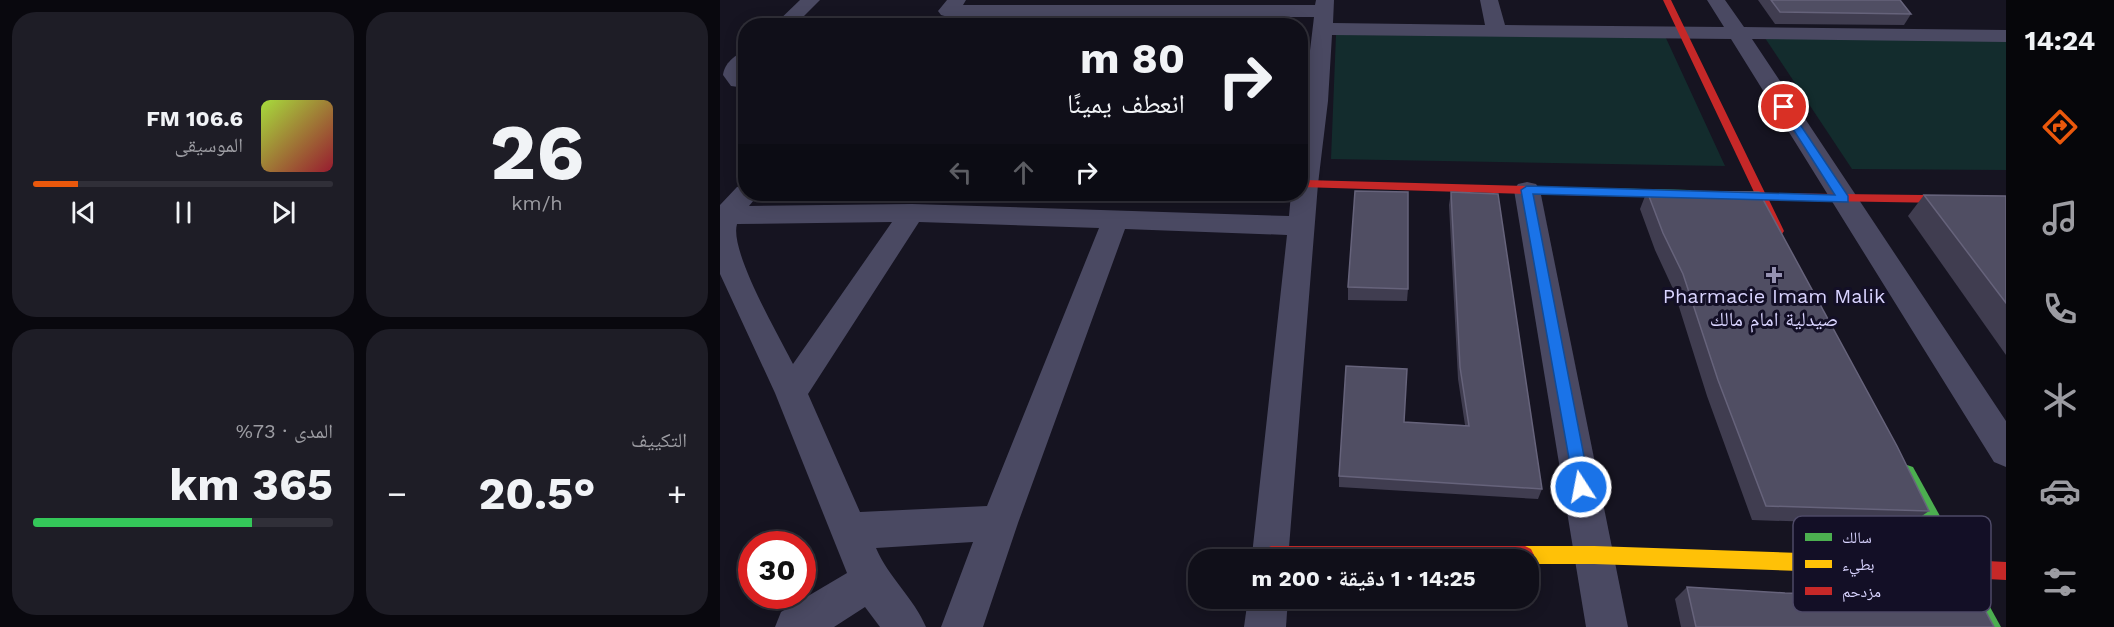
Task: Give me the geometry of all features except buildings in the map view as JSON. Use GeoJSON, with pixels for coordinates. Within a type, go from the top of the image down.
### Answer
{"type":"FeatureCollection","features":[{"type":"Feature","properties":{"kind":"street"},"geometry":{"type":"LineString","coordinates":[[791,18],[811,0]]}},
{"type":"Feature","properties":{"kind":"street"},"geometry":{"type":"LineString","coordinates":[[1489,0],[1496,30]]}},
{"type":"Feature","properties":{"kind":"street"},"geometry":{"type":"LineString","coordinates":[[1667,0],[1759,196],[1787,248]]}},
{"type":"Feature","properties":{"kind":"street"},"geometry":{"type":"LineString","coordinates":[[1716,0],[2006,451]]}},
{"type":"Feature","properties":{"kind":"street"},"geometry":{"type":"LineString","coordinates":[[947,12],[1324,13],[1496,30],[2006,36]]}},
{"type":"Feature","properties":{"kind":"street"},"geometry":{"type":"LineString","coordinates":[[1308,122],[1309,101],[1324,13]]}},
{"type":"Feature","properties":{"kind":"street"},"geometry":{"type":"LineString","coordinates":[[1911,17],[1926,34]]}},
{"type":"Feature","properties":{"kind":"street"},"geometry":{"type":"LineString","coordinates":[[738,65],[734,69],[734,75],[738,79]]}},
{"type":"Feature","properties":{"kind":"street"},"geometry":{"type":"LineString","coordinates":[[1308,184],[1701,195]]}},
{"type":"Feature","properties":{"kind":"street"},"geometry":{"type":"LineString","coordinates":[[1527,190],[1607,627]]}},
{"type":"Feature","properties":{"kind":"street"},"geometry":{"type":"LineString","coordinates":[[1724,195],[1844,199],[2006,200]]}},
{"type":"Feature","properties":{"kind":"street"},"geometry":{"type":"LineString","coordinates":[[1272,549],[1304,201]]}},
{"type":"Feature","properties":{"kind":"street"},"geometry":{"type":"LineString","coordinates":[[905,627],[870,581],[790,393],[727,259],[721,231],[736,204],[1115,221],[1302,226]]}},
{"type":"Feature","properties":{"kind":"street"},"geometry":{"type":"LineString","coordinates":[[790,393],[912,213]]}},
{"type":"Feature","properties":{"kind":"street"},"geometry":{"type":"LineString","coordinates":[[962,627],[999,523],[1115,221]]}},
{"type":"Feature","properties":{"kind":"street"},"geometry":{"type":"LineString","coordinates":[[1903,464],[1931,516]]}},
{"type":"Feature","properties":{"kind":"street"},"geometry":{"type":"LineString","coordinates":[[848,531],[999,523]]}},
{"type":"Feature","properties":{"kind":"street"},"geometry":{"type":"LineString","coordinates":[[1539,555],[1793,562]]}},
{"type":"Feature","properties":{"kind":"street"},"geometry":{"type":"LineString","coordinates":[[1991,570],[2006,571]]}},
{"type":"Feature","properties":{"kind":"street"},"geometry":{"type":"LineString","coordinates":[[796,627],[870,581]]}},
{"type":"Feature","properties":{"kind":"street"},"geometry":{"type":"LineString","coordinates":[[1265,627],[1267,609]]}},
{"type":"Feature","properties":{"kind":"street"},"geometry":{"type":"LineString","coordinates":[[1984,612],[1992,627]]}},
{"type":"Feature","properties":{"kind":"green space"},"geometry":{"type":"Polygon","coordinates":[[[1336,35],[1665,36],[1725,166],[1331,159],[1336,35]]]}},
{"type":"Feature","properties":{"kind":"green space"},"geometry":{"type":"Polygon","coordinates":[[[1765,38],[2006,41],[2006,170],[1852,169],[1765,38]]]}},
{"type":"Feature","properties":{"kind":"traffic: fast"},"geometry":{"type":"LineString","coordinates":[[1595,192],[1690,194]]}},
{"type":"Feature","properties":{"kind":"traffic: fast"},"geometry":{"type":"LineString","coordinates":[[1907,472],[1931,516]]}},
{"type":"Feature","properties":{"kind":"traffic: fast"},"geometry":{"type":"LineString","coordinates":[[1984,612],[1992,627]]}},
{"type":"Feature","properties":{"kind":"traffic: slow"},"geometry":{"type":"LineString","coordinates":[[1539,555],[1793,562]]}},
{"type":"Feature","properties":{"kind":"traffic: jam"},"geometry":{"type":"LineString","coordinates":[[1667,0],[1778,231]]}},
{"type":"Feature","properties":{"kind":"traffic: jam"},"geometry":{"type":"LineString","coordinates":[[1308,184],[1595,192]]}},
{"type":"Feature","properties":{"kind":"traffic: jam"},"geometry":{"type":"LineString","coordinates":[[1742,196],[2006,200]]}},
{"type":"Feature","properties":{"kind":"traffic: jam"},"geometry":{"type":"LineString","coordinates":[[1991,570],[2006,571]]}},
{"type":"Feature","properties":{"kind":"place","name":"Pharmacie Imam Malik صيدلية امام مالك"},"geometry":{"type":"Point","coordinates":[1774,275]}},
{"type":"Feature","properties":{"kind":"route"},"geometry":{"type":"LineString","coordinates":[[1581,487],[1527,190],[1844,199],[1784,107]]}}]}
